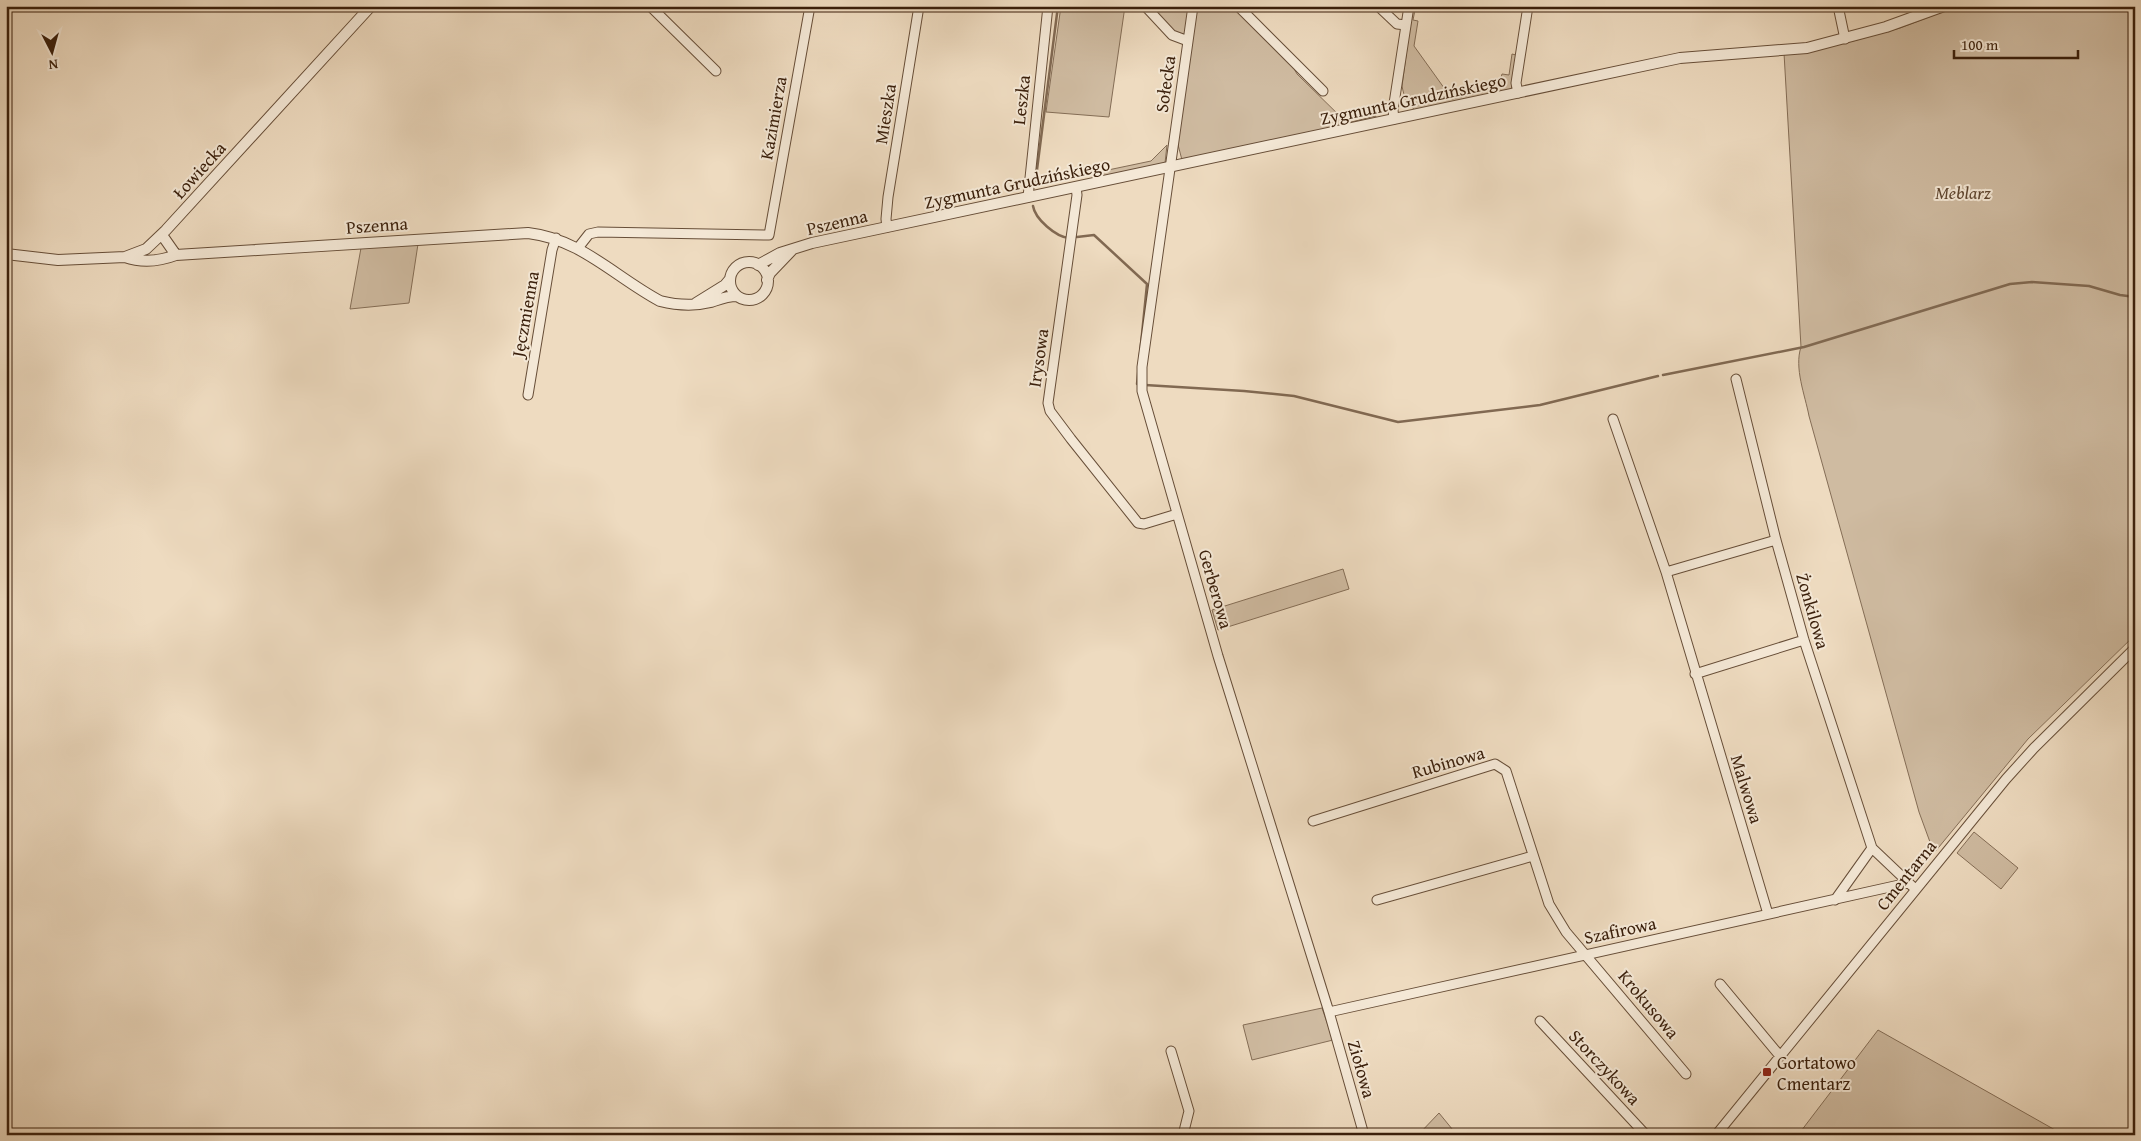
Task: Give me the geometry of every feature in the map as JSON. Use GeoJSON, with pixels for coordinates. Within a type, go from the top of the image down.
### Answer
{"type":"FeatureCollection","features":[{"type":"Feature","properties":{"kind":"street","name":"Łowiecka"},"geometry":{"type":"LineString","coordinates":[[6,254],[58,260],[126,257],[139,253],[153,244],[370,6]]}},
{"type":"Feature","properties":{"kind":"street"},"geometry":{"type":"LineString","coordinates":[[650,6],[716,72]]}},
{"type":"Feature","properties":{"kind":"street","name":"Kazimierza"},"geometry":{"type":"LineString","coordinates":[[578,248],[589,234],[598,232],[769,235],[810,6]]}},
{"type":"Feature","properties":{"kind":"street","name":"Mieszka"},"geometry":{"type":"LineString","coordinates":[[887,228],[888,197],[918,6]]}},
{"type":"Feature","properties":{"kind":"street","name":"Leszka"},"geometry":{"type":"LineString","coordinates":[[1028,197],[1048,6]]}},
{"type":"Feature","properties":{"kind":"street"},"geometry":{"type":"LineString","coordinates":[[1145,6],[1172,35],[1188,42]]}},
{"type":"Feature","properties":{"kind":"street","name":"Sołecka"},"geometry":{"type":"LineString","coordinates":[[1170,167],[1193,6]]}},
{"type":"Feature","properties":{"kind":"street"},"geometry":{"type":"LineString","coordinates":[[1238,6],[1323,90]]}},
{"type":"Feature","properties":{"kind":"street"},"geometry":{"type":"LineString","coordinates":[[1378,6],[1397,24],[1406,26]]}},
{"type":"Feature","properties":{"kind":"street"},"geometry":{"type":"LineString","coordinates":[[1394,119],[1394,105],[1409,6]]}},
{"type":"Feature","properties":{"kind":"street"},"geometry":{"type":"LineString","coordinates":[[1518,93],[1516,82],[1528,6]]}},
{"type":"Feature","properties":{"kind":"street"},"geometry":{"type":"LineString","coordinates":[[1838,6],[1845,39]]}},
{"type":"Feature","properties":{"kind":"street","name":"Zygmunta Grudzińskiego"},"geometry":{"type":"LineString","coordinates":[[887,228],[1680,58],[1712,54],[1789,50],[1845,39],[1903,22],[1944,6]]}},
{"type":"Feature","properties":{"kind":"street","name":"Gerberowa"},"geometry":{"type":"LineString","coordinates":[[1170,167],[1141,380],[1147,411],[1255,778],[1329,1012]]}},
{"type":"Feature","properties":{"kind":"street","name":"Irysowa"},"geometry":{"type":"LineString","coordinates":[[1076,187],[1077,195],[1072,238],[1048,403],[1050,411],[1134,520],[1144,524],[1177,514]]}},
{"type":"Feature","properties":{"kind":"street","name":"Pszenna"},"geometry":{"type":"LineString","coordinates":[[695,304],[725,285],[730,280],[733,271],[740,264],[749,262],[758,265],[793,249],[887,228]]}},
{"type":"Feature","properties":{"kind":"street","name":"Pszenna"},"geometry":{"type":"LineString","coordinates":[[126,257],[136,261],[528,233],[556,238],[578,248],[660,301],[670,304],[695,304],[730,296],[738,296],[747,300],[757,298],[765,290],[770,273],[793,249]]}},
{"type":"Feature","properties":{"kind":"street"},"geometry":{"type":"LineString","coordinates":[[162,235],[171,257]]}},
{"type":"Feature","properties":{"kind":"street","name":"Jęczmienna"},"geometry":{"type":"LineString","coordinates":[[528,395],[552,250],[556,238]]}},
{"type":"Feature","properties":{"kind":"street"},"geometry":{"type":"LineString","coordinates":[[153,244],[161,255],[171,257]]}},
{"type":"Feature","properties":{"kind":"street"},"geometry":{"type":"LineString","coordinates":[[758,265],[765,271],[767,280]]}},
{"type":"Feature","properties":{"kind":"street"},"geometry":{"type":"LineString","coordinates":[[730,280],[732,289],[738,296]]}},
{"type":"Feature","properties":{"kind":"street","name":"Żonkilowa"},"geometry":{"type":"LineString","coordinates":[[1736,379],[1776,540],[1804,640],[1872,848],[1908,883]]}},
{"type":"Feature","properties":{"kind":"street","name":"Malwowa"},"geometry":{"type":"LineString","coordinates":[[1612,419],[1666,572],[1694,674],[1768,914]]}},
{"type":"Feature","properties":{"kind":"street"},"geometry":{"type":"LineString","coordinates":[[1666,572],[1776,540]]}},
{"type":"Feature","properties":{"kind":"street"},"geometry":{"type":"LineString","coordinates":[[1694,674],[1804,640]]}},
{"type":"Feature","properties":{"kind":"street","name":"Cmentarna"},"geometry":{"type":"LineString","coordinates":[[1716,1135],[2006,779],[2034,748],[2135,648]]}},
{"type":"Feature","properties":{"kind":"street","name":"Rubinowa"},"geometry":{"type":"LineString","coordinates":[[1313,821],[1495,764],[1506,771],[1549,904],[1566,932],[1587,954]]}},
{"type":"Feature","properties":{"kind":"street"},"geometry":{"type":"LineString","coordinates":[[1835,900],[1872,848]]}},
{"type":"Feature","properties":{"kind":"street"},"geometry":{"type":"LineString","coordinates":[[1377,900],[1533,856]]}},
{"type":"Feature","properties":{"kind":"street"},"geometry":{"type":"LineString","coordinates":[[1908,883],[1916,889]]}},
{"type":"Feature","properties":{"kind":"street","name":"Szafirowa"},"geometry":{"type":"LineString","coordinates":[[1329,1012],[1908,883]]}},
{"type":"Feature","properties":{"kind":"street","name":"Krokusowa"},"geometry":{"type":"LineString","coordinates":[[1587,954],[1686,1074]]}},
{"type":"Feature","properties":{"kind":"street"},"geometry":{"type":"LineString","coordinates":[[1720,984],[1774,1052],[1780,1056]]}},
{"type":"Feature","properties":{"kind":"street","name":"Ziołowa"},"geometry":{"type":"LineString","coordinates":[[1329,1012],[1364,1135]]}},
{"type":"Feature","properties":{"kind":"street","name":"Storczykowa"},"geometry":{"type":"LineString","coordinates":[[1540,1021],[1646,1135]]}},
{"type":"Feature","properties":{"kind":"street"},"geometry":{"type":"LineString","coordinates":[[1171,1051],[1189,1111],[1182,1135]]}},
{"type":"Feature","properties":{"kind":"street"},"geometry":{"type":"LineString","coordinates":[[1132,1135],[1145,1133],[1154,1135]]}},
{"type":"Feature","properties":{"kind":"green space"},"geometry":{"type":"Polygon","coordinates":[[[1061,6],[1125,6],[1109,117],[1046,112],[1061,6]]]}},
{"type":"Feature","properties":{"kind":"green space"},"geometry":{"type":"Polygon","coordinates":[[[1149,6],[1190,6],[1186,39],[1174,33],[1149,6]]]}},
{"type":"Feature","properties":{"kind":"green space"},"geometry":{"type":"Polygon","coordinates":[[[1196,6],[1234,6],[1286,54],[1297,74],[1347,123],[1376,116],[1374,124],[1182,160],[1177,141],[1196,6]]]}},
{"type":"Feature","properties":{"kind":"green space","name":"Meblarz"},"geometry":{"type":"Polygon","coordinates":[[[1958,6],[2135,6],[2135,635],[2028,739],[1934,853],[1919,812],[1809,416],[1799,373],[1801,347],[1784,53],[1853,41],[1900,28],[1958,6]]]}},
{"type":"Feature","properties":{"kind":"green space"},"geometry":{"type":"Polygon","coordinates":[[[1412,10],[1415,10],[1413,20],[1418,21],[1414,46],[1452,99],[1498,88],[1502,74],[1509,75],[1512,54],[1516,55],[1511,91],[1416,111],[1406,100],[1402,86],[1412,10]]]}},
{"type":"Feature","properties":{"kind":"green space"},"geometry":{"type":"Polygon","coordinates":[[[1167,145],[1165,163],[1101,184],[1103,167],[1108,170],[1151,161],[1167,145]]]}},
{"type":"Feature","properties":{"kind":"green space"},"geometry":{"type":"Polygon","coordinates":[[[418,244],[409,303],[350,309],[361,248],[418,244]]]}},
{"type":"Feature","properties":{"kind":"green space"},"geometry":{"type":"Polygon","coordinates":[[[1343,569],[1349,589],[1218,630],[1212,610],[1343,569]]]}},
{"type":"Feature","properties":{"kind":"green space"},"geometry":{"type":"Polygon","coordinates":[[[1974,832],[2018,868],[2001,889],[1957,853],[1974,832]]]}},
{"type":"Feature","properties":{"kind":"green space"},"geometry":{"type":"Polygon","coordinates":[[[1322,1008],[1333,1040],[1252,1060],[1243,1025],[1322,1008]]]}},
{"type":"Feature","properties":{"kind":"green space"},"geometry":{"type":"Polygon","coordinates":[[[1878,1030],[2064,1135],[1798,1135],[1878,1030]]]}},
{"type":"Feature","properties":{"kind":"green space"},"geometry":{"type":"Polygon","coordinates":[[[1439,1113],[1457,1135],[1418,1135],[1439,1113]]]}},
{"type":"Feature","properties":{"kind":"waterway"},"geometry":{"type":"LineString","coordinates":[[1035,185],[1058,6]]}},
{"type":"Feature","properties":{"kind":"waterway"},"geometry":{"type":"LineString","coordinates":[[1033,206],[1042,222],[1052,231],[1069,238]]}},
{"type":"Feature","properties":{"kind":"waterway"},"geometry":{"type":"LineString","coordinates":[[1077,237],[1094,235],[1147,284],[1137,384]]}},
{"type":"Feature","properties":{"kind":"waterway"},"geometry":{"type":"LineString","coordinates":[[1663,375],[1804,347],[2010,284],[2032,282],[2089,286],[2120,295],[2135,297]]}},
{"type":"Feature","properties":{"kind":"waterway"},"geometry":{"type":"LineString","coordinates":[[1145,385],[1294,396],[1398,422],[1540,405],[1658,376]]}},
{"type":"Feature","properties":{"kind":"place","name":"Gortatowo Cmentarz"},"geometry":{"type":"Point","coordinates":[1767,1072]}}]}
